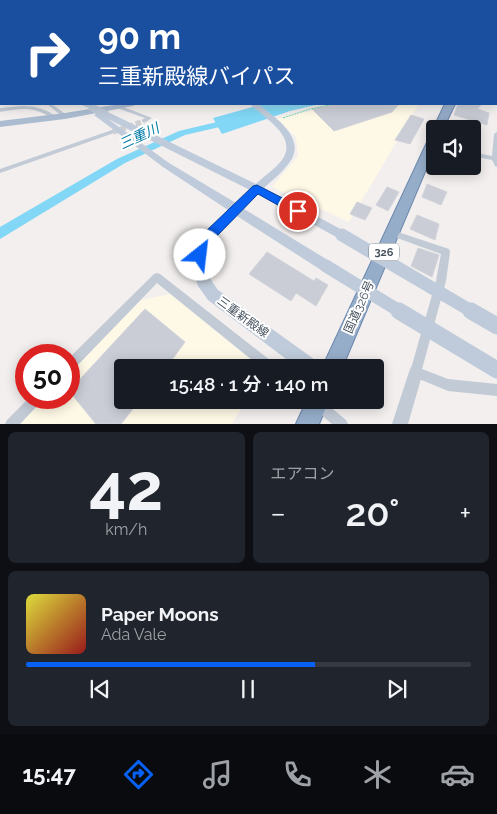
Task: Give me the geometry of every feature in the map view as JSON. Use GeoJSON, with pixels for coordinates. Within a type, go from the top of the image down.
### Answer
{"type":"FeatureCollection","features":[{"type":"Feature","properties":{"kind":"highway"},"geometry":{"type":"LineString","coordinates":[[442,120],[450,105]]}},
{"type":"Feature","properties":{"kind":"highway","name":"国道326号"},"geometry":{"type":"LineString","coordinates":[[336,359],[426,155]]}},
{"type":"Feature","properties":{"kind":"highway"},"geometry":{"type":"LineString","coordinates":[[307,424],[312,409]]}},
{"type":"Feature","properties":{"kind":"main road"},"geometry":{"type":"LineString","coordinates":[[0,124],[60,117],[128,105]]}},
{"type":"Feature","properties":{"kind":"main road"},"geometry":{"type":"LineString","coordinates":[[255,105],[273,119]]}},
{"type":"Feature","properties":{"kind":"main road"},"geometry":{"type":"LineString","coordinates":[[92,109],[153,136],[257,189],[342,235],[497,326]]}},
{"type":"Feature","properties":{"kind":"main road"},"geometry":{"type":"LineString","coordinates":[[92,109],[166,165],[326,266],[497,370]]}},
{"type":"Feature","properties":{"kind":"main road","name":"三重新殿線"},"geometry":{"type":"LineString","coordinates":[[273,119],[288,136],[292,147],[286,161],[204,244],[200,255],[199,267],[203,282],[219,300],[300,359]]}},
{"type":"Feature","properties":{"kind":"street"},"geometry":{"type":"LineString","coordinates":[[51,105],[60,117]]}},
{"type":"Feature","properties":{"kind":"street"},"geometry":{"type":"LineString","coordinates":[[0,110],[28,106],[39,108],[60,117]]}},
{"type":"Feature","properties":{"kind":"street"},"geometry":{"type":"LineString","coordinates":[[119,107],[149,118],[144,121]]}},
{"type":"Feature","properties":{"kind":"street"},"geometry":{"type":"LineString","coordinates":[[0,170],[112,132]]}},
{"type":"Feature","properties":{"kind":"street"},"geometry":{"type":"LineString","coordinates":[[481,157],[496,162],[497,134]]}},
{"type":"Feature","properties":{"kind":"street"},"geometry":{"type":"LineString","coordinates":[[422,164],[426,165]]}},
{"type":"Feature","properties":{"kind":"street"},"geometry":{"type":"LineString","coordinates":[[392,232],[446,252],[441,280],[400,424]]}},
{"type":"Feature","properties":{"kind":"street"},"geometry":{"type":"LineString","coordinates":[[80,355],[157,277],[260,359]]}},
{"type":"Feature","properties":{"kind":"street"},"geometry":{"type":"LineString","coordinates":[[416,372],[448,385],[497,390]]}},
{"type":"Feature","properties":{"kind":"street"},"geometry":{"type":"LineString","coordinates":[[11,424],[26,409]]}},
{"type":"Feature","properties":{"kind":"street"},"geometry":{"type":"LineString","coordinates":[[324,409],[342,424]]}},
{"type":"Feature","properties":{"kind":"path"},"geometry":{"type":"LineString","coordinates":[[273,119],[330,105]]}},
{"type":"Feature","properties":{"kind":"shaded area"},"geometry":{"type":"Polygon","coordinates":[[[334,105],[418,105],[349,222],[272,187],[298,156],[296,137],[277,119],[334,105]]]}},
{"type":"Feature","properties":{"kind":"shaded area"},"geometry":{"type":"Polygon","coordinates":[[[170,294],[250,359],[114,359],[114,409],[241,409],[232,424],[18,424],[33,409],[80,409],[80,362],[141,300],[170,294]]]}},
{"type":"Feature","properties":{"kind":"water"},"geometry":{"type":"Polygon","coordinates":[[[259,105],[316,105],[290,111],[222,134],[213,118],[259,105]]]}},
{"type":"Feature","properties":{"kind":"building"},"geometry":{"type":"Polygon","coordinates":[[[333,105],[398,105],[392,112],[334,131],[312,109],[333,105]]]}},
{"type":"Feature","properties":{"kind":"building"},"geometry":{"type":"Polygon","coordinates":[[[458,105],[480,105],[478,109],[489,113],[487,125],[481,123],[481,120],[470,120],[454,115],[458,105]]]}},
{"type":"Feature","properties":{"kind":"building"},"geometry":{"type":"Polygon","coordinates":[[[411,115],[424,119],[410,144],[395,140],[411,115]]]}},
{"type":"Feature","properties":{"kind":"building"},"geometry":{"type":"Polygon","coordinates":[[[427,184],[447,192],[441,205],[422,197],[427,184]]]}},
{"type":"Feature","properties":{"kind":"building"},"geometry":{"type":"Polygon","coordinates":[[[387,187],[399,192],[388,211],[376,205],[387,187]]]}},
{"type":"Feature","properties":{"kind":"building"},"geometry":{"type":"Polygon","coordinates":[[[357,202],[372,208],[365,220],[350,214],[357,202]]]}},
{"type":"Feature","properties":{"kind":"building"},"geometry":{"type":"Polygon","coordinates":[[[417,215],[439,224],[435,240],[410,229],[417,215]]]}},
{"type":"Feature","properties":{"kind":"building"},"geometry":{"type":"Polygon","coordinates":[[[418,248],[439,255],[432,277],[411,266],[418,248]]]}},
{"type":"Feature","properties":{"kind":"building"},"geometry":{"type":"Polygon","coordinates":[[[267,252],[314,281],[316,278],[328,285],[316,306],[296,293],[291,301],[249,274],[267,252]]]}},
{"type":"Feature","properties":{"kind":"building"},"geometry":{"type":"Polygon","coordinates":[[[145,309],[185,342],[173,359],[114,359],[114,409],[133,409],[121,424],[96,424],[80,404],[80,379],[145,309]]]}},
{"type":"Feature","properties":{"kind":"waterway","name":"三重川"},"geometry":{"type":"LineString","coordinates":[[0,234],[121,161],[182,133],[234,121]]}},
{"type":"Feature","properties":{"kind":"tunnel"},"geometry":{"type":"LineString","coordinates":[[113,132],[144,121]]}},
{"type":"Feature","properties":{"kind":"route"},"geometry":{"type":"LineString","coordinates":[[200,255],[209,237],[257,189],[298,211]]}}]}
